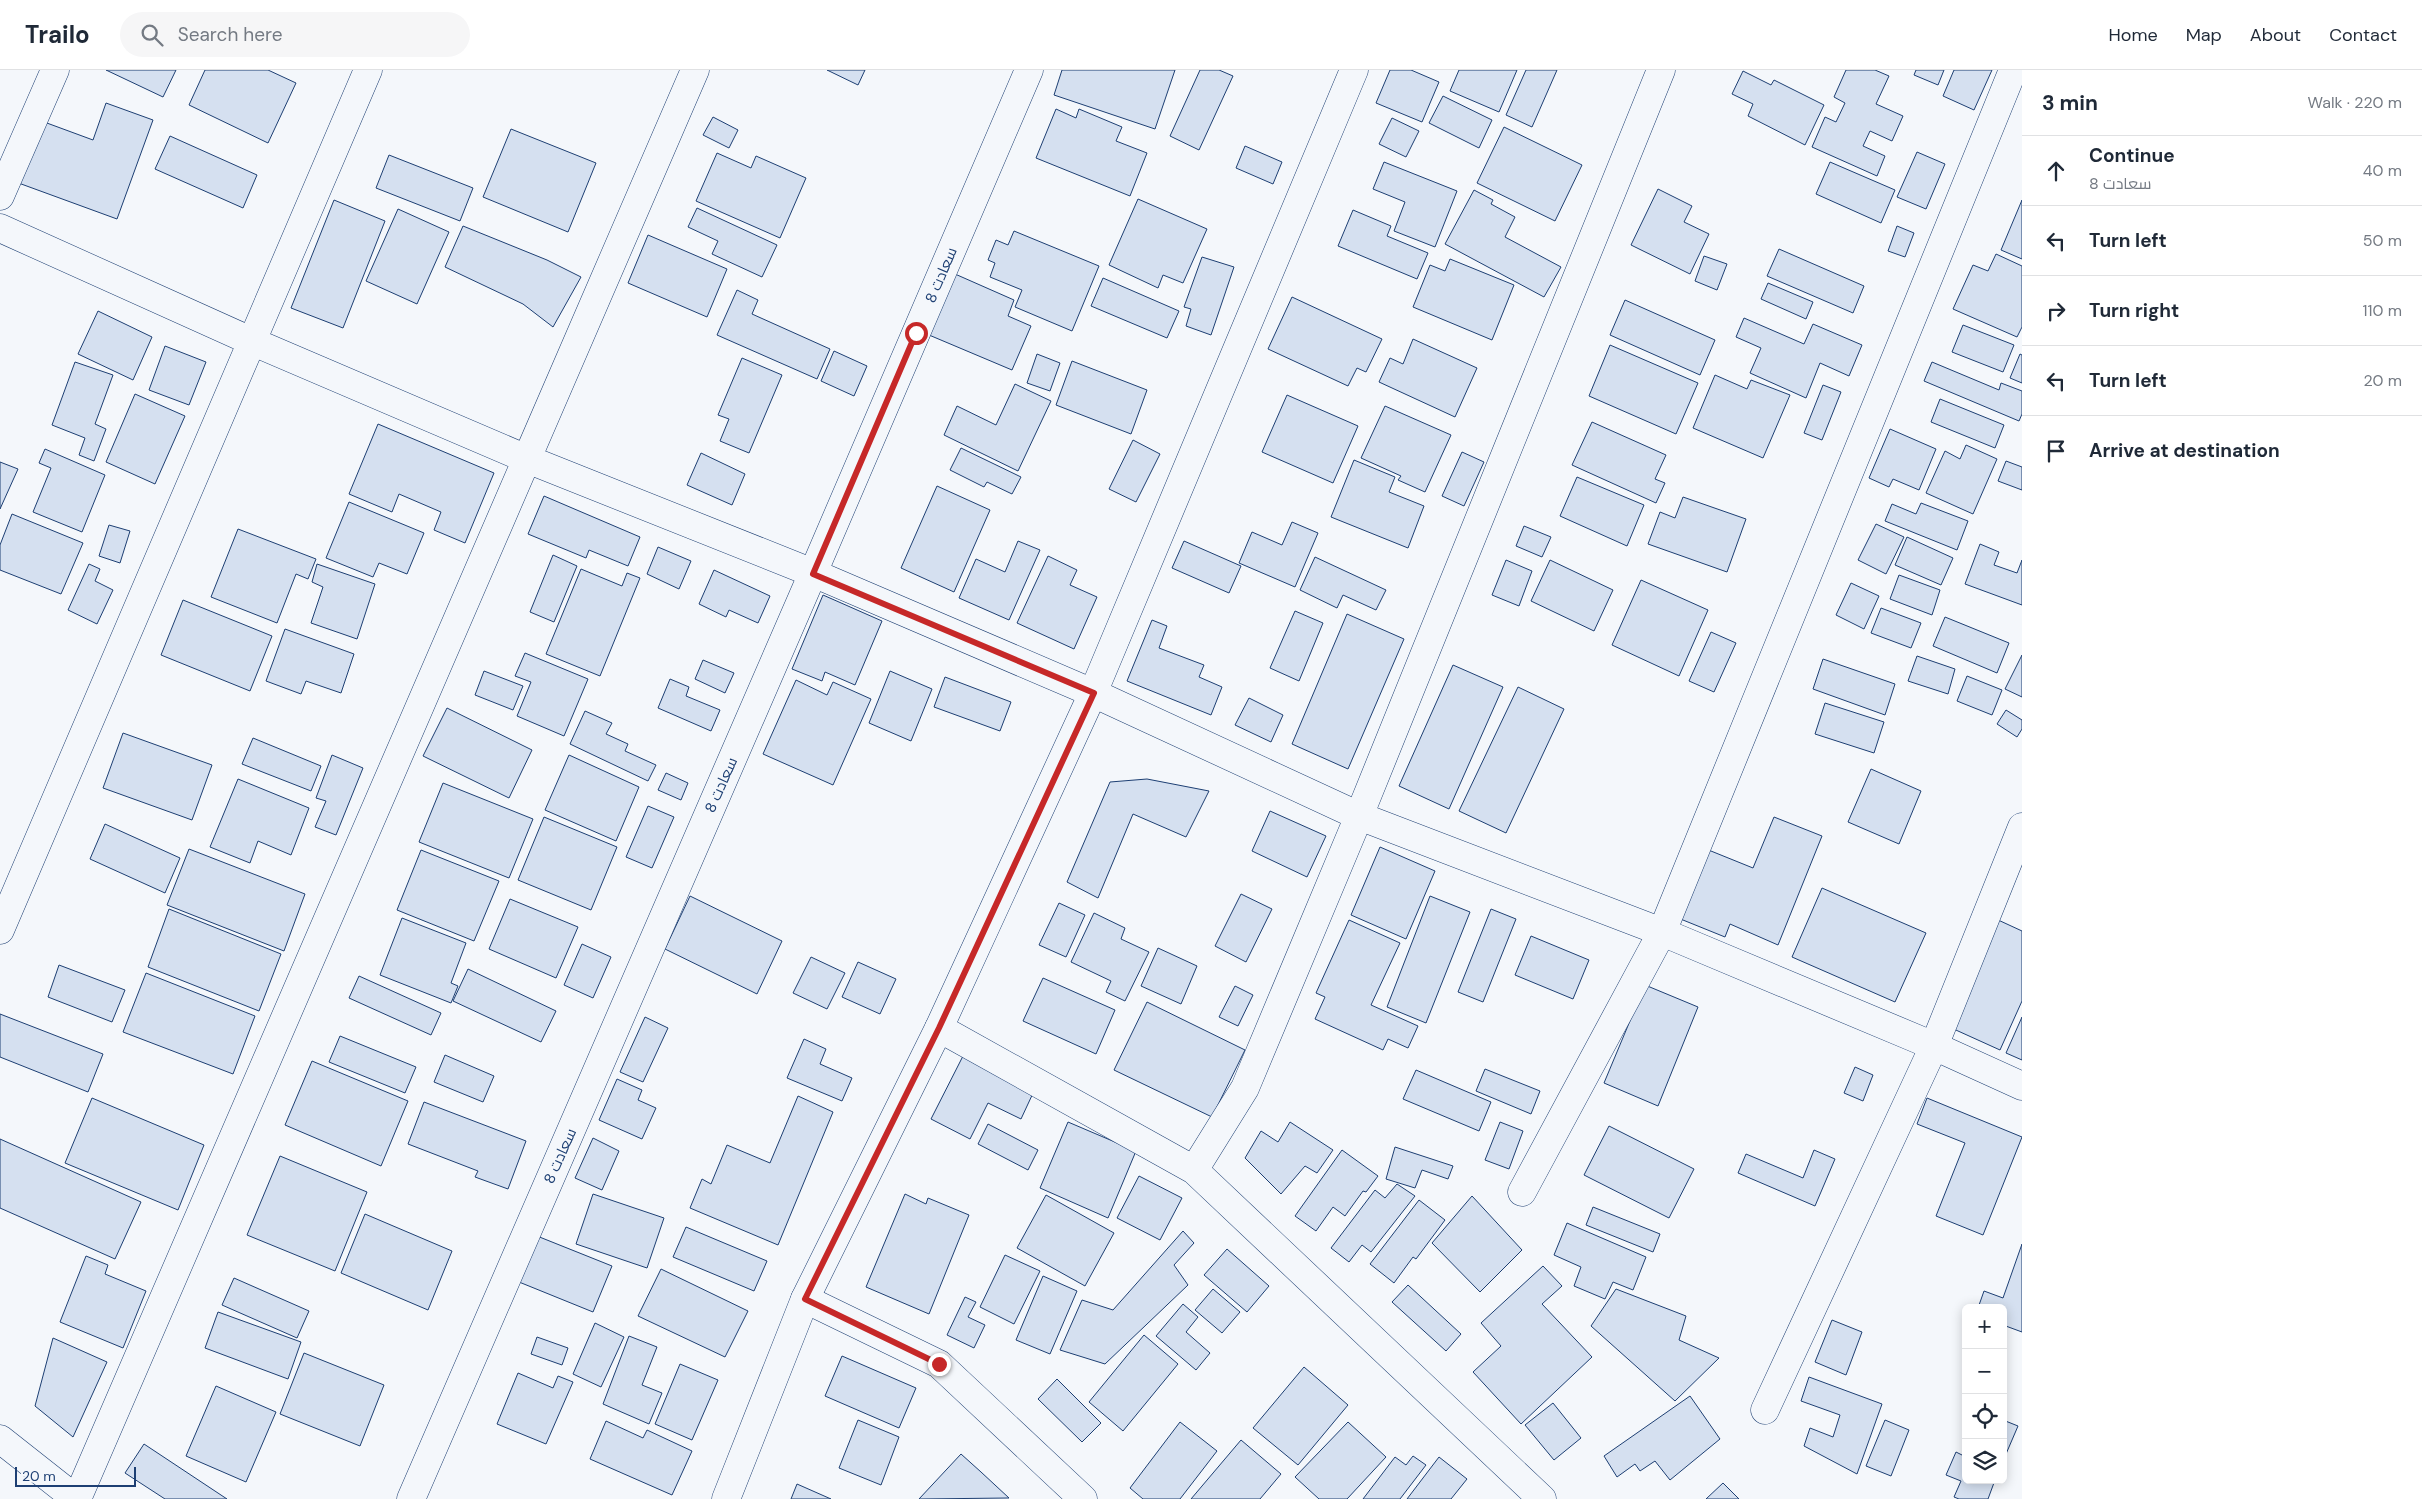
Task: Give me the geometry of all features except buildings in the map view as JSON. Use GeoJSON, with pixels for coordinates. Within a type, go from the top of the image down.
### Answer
{"type":"FeatureCollection","features":[{"type":"Feature","properties":{"kind":"street"},"geometry":{"type":"LineString","coordinates":[[0,196],[55,70]]}},
{"type":"Feature","properties":{"kind":"street"},"geometry":{"type":"LineString","coordinates":[[0,930],[368,70]]}},
{"type":"Feature","properties":{"kind":"street"},"geometry":{"type":"LineString","coordinates":[[0,1439],[76,1499],[694,70]]}},
{"type":"Feature","properties":{"kind":"street","name":"سعادت 8"},"geometry":{"type":"LineString","coordinates":[[410,1499],[813,574],[1029,70]]}},
{"type":"Feature","properties":{"kind":"street"},"geometry":{"type":"LineString","coordinates":[[726,1499],[805,1299],[939,1028],[1094,693],[1354,70]]}},
{"type":"Feature","properties":{"kind":"street"},"geometry":{"type":"LineString","coordinates":[[1194,1170],[1245,1088],[1359,816],[1661,70]]}},
{"type":"Feature","properties":{"kind":"street"},"geometry":{"type":"LineString","coordinates":[[1522,1192],[1662,932],[2013,70]]}},
{"type":"Feature","properties":{"kind":"street"},"geometry":{"type":"LineString","coordinates":[[0,228],[251,340],[527,459],[813,574],[1094,693],[1359,816],[1662,932],[1934,1046],[2022,1086]]}},
{"type":"Feature","properties":{"kind":"street"},"geometry":{"type":"LineString","coordinates":[[1765,1410],[1934,1046],[2022,827]]}},
{"type":"Feature","properties":{"kind":"street"},"geometry":{"type":"LineString","coordinates":[[939,1028],[1194,1170],[1542,1499]]}},
{"type":"Feature","properties":{"kind":"street"},"geometry":{"type":"LineString","coordinates":[[805,1299],[939,1364],[1082,1499]]}},
{"type":"Feature","properties":{"kind":"route"},"geometry":{"type":"LineString","coordinates":[[916,333],[813,574],[1094,693],[939,1028],[805,1299],[939,1364]]}}]}
